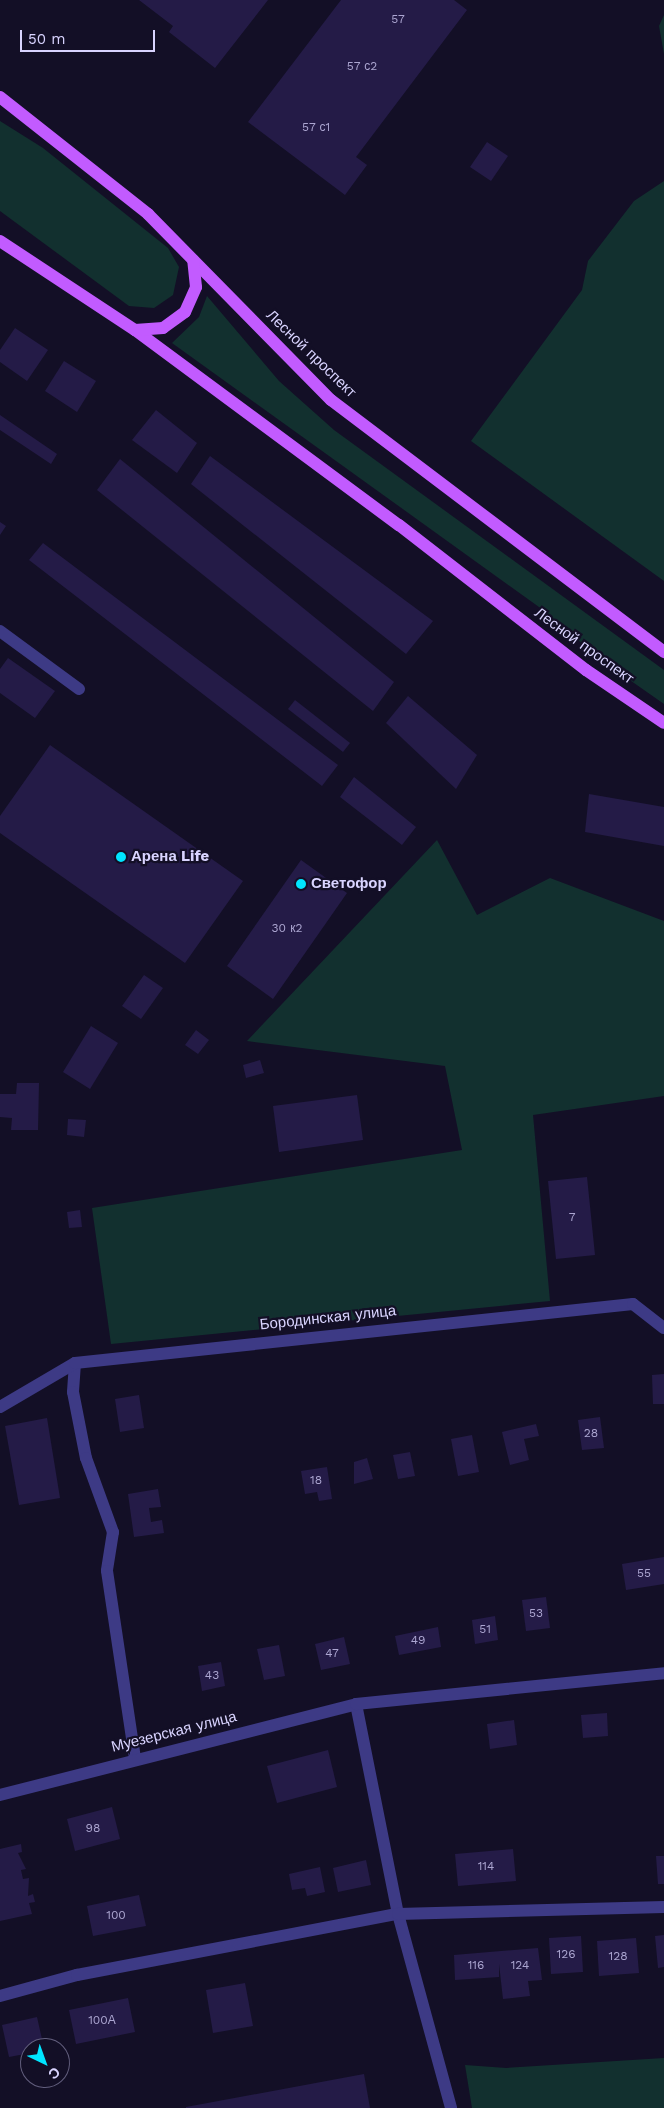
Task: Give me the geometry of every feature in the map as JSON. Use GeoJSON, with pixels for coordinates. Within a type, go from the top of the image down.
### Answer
{"type":"FeatureCollection","features":[{"type":"Feature","properties":{"kind":"main road","name":"Лесной проспект"},"geometry":{"type":"LineString","coordinates":[[0,98],[100,172],[193,260],[331,400],[664,652]]}},
{"type":"Feature","properties":{"kind":"main road","name":"Лесной проспект"},"geometry":{"type":"LineString","coordinates":[[0,240],[135,330],[399,524],[586,670],[664,722]]}},
{"type":"Feature","properties":{"kind":"main road"},"geometry":{"type":"LineString","coordinates":[[135,330],[162,328],[185,312],[196,287],[193,260]]}},
{"type":"Feature","properties":{"kind":"street"},"geometry":{"type":"LineString","coordinates":[[0,631],[79,689]]}},
{"type":"Feature","properties":{"kind":"street","name":"Бородинская улица"},"geometry":{"type":"LineString","coordinates":[[0,1407],[75,1363],[633,1304],[664,1328]]}},
{"type":"Feature","properties":{"kind":"street"},"geometry":{"type":"LineString","coordinates":[[75,1363],[73,1392],[86,1458],[114,1532],[107,1571],[135,1758]]}},
{"type":"Feature","properties":{"kind":"street","name":"Муезерская улица"},"geometry":{"type":"LineString","coordinates":[[0,1795],[135,1758],[356,1704],[664,1673]]}},
{"type":"Feature","properties":{"kind":"street"},"geometry":{"type":"LineString","coordinates":[[356,1704],[398,1914],[451,2108]]}},
{"type":"Feature","properties":{"kind":"street"},"geometry":{"type":"LineString","coordinates":[[0,1996],[77,1975],[398,1914],[664,1907]]}},
{"type":"Feature","properties":{"kind":"green space"},"geometry":{"type":"Polygon","coordinates":[[[664,15],[664,54],[659,26],[664,15]]]}},
{"type":"Feature","properties":{"kind":"green space"},"geometry":{"type":"Polygon","coordinates":[[[0,121],[43,148],[168,248],[179,267],[173,295],[154,308],[129,306],[0,211],[0,121]]]}},
{"type":"Feature","properties":{"kind":"green space"},"geometry":{"type":"Polygon","coordinates":[[[664,181],[664,581],[471,441],[582,290],[588,261],[634,201],[664,181]]]}},
{"type":"Feature","properties":{"kind":"green space"},"geometry":{"type":"Polygon","coordinates":[[[207,296],[279,381],[334,430],[664,670],[664,704],[604,662],[539,607],[172,343],[199,317],[207,296]]]}},
{"type":"Feature","properties":{"kind":"green space"},"geometry":{"type":"Polygon","coordinates":[[[437,840],[477,915],[550,878],[664,921],[664,1096],[533,1115],[550,1301],[111,1344],[92,1208],[462,1150],[445,1066],[247,1041],[437,840]]]}},
{"type":"Feature","properties":{"kind":"green space"},"geometry":{"type":"Polygon","coordinates":[[[664,2058],[664,2108],[472,2108],[465,2065],[506,2068],[664,2058]]]}},
{"type":"Feature","properties":{"kind":"building"},"geometry":{"type":"Polygon","coordinates":[[[139,0],[268,0],[215,68],[169,32],[173,26],[139,0]]]}},
{"type":"Feature","properties":{"kind":"building"},"geometry":{"type":"Polygon","coordinates":[[[341,0],[454,0],[467,10],[356,157],[367,165],[345,195],[248,122],[341,0]]]}},
{"type":"Feature","properties":{"kind":"building"},"geometry":{"type":"Polygon","coordinates":[[[487,142],[508,156],[491,181],[470,167],[487,142]]]}},
{"type":"Feature","properties":{"kind":"building"},"geometry":{"type":"Polygon","coordinates":[[[15,328],[48,350],[27,381],[0,362],[0,350],[15,328]]]}},
{"type":"Feature","properties":{"kind":"building"},"geometry":{"type":"Polygon","coordinates":[[[64,361],[96,381],[77,412],[45,391],[64,361]]]}},
{"type":"Feature","properties":{"kind":"building"},"geometry":{"type":"Polygon","coordinates":[[[156,410],[197,443],[177,473],[132,440],[156,410]]]}},
{"type":"Feature","properties":{"kind":"building"},"geometry":{"type":"Polygon","coordinates":[[[0,415],[57,454],[51,464],[0,430],[0,415]]]}},
{"type":"Feature","properties":{"kind":"building"},"geometry":{"type":"Polygon","coordinates":[[[210,456],[433,621],[406,654],[191,484],[210,456]]]}},
{"type":"Feature","properties":{"kind":"building"},"geometry":{"type":"Polygon","coordinates":[[[120,459],[394,682],[373,711],[97,490],[120,459]]]}},
{"type":"Feature","properties":{"kind":"building"},"geometry":{"type":"Polygon","coordinates":[[[0,522],[6,526],[0,535],[0,522]]]}},
{"type":"Feature","properties":{"kind":"building"},"geometry":{"type":"Polygon","coordinates":[[[43,543],[338,765],[322,786],[29,560],[43,543]]]}},
{"type":"Feature","properties":{"kind":"building"},"geometry":{"type":"Polygon","coordinates":[[[8,658],[55,691],[35,718],[0,693],[0,669],[8,658]]]}},
{"type":"Feature","properties":{"kind":"building"},"geometry":{"type":"Polygon","coordinates":[[[408,696],[477,755],[456,789],[386,723],[408,696]]]}},
{"type":"Feature","properties":{"kind":"building"},"geometry":{"type":"Polygon","coordinates":[[[295,700],[350,743],[343,752],[288,709],[295,700]]]}},
{"type":"Feature","properties":{"kind":"building","name":"Арена Life"},"geometry":{"type":"Polygon","coordinates":[[[50,745],[243,881],[185,963],[0,833],[0,816],[50,745]]]}},
{"type":"Feature","properties":{"kind":"building"},"geometry":{"type":"Polygon","coordinates":[[[354,777],[416,827],[402,845],[340,797],[354,777]]]}},
{"type":"Feature","properties":{"kind":"building"},"geometry":{"type":"Polygon","coordinates":[[[589,794],[664,807],[664,846],[585,832],[589,794]]]}},
{"type":"Feature","properties":{"kind":"building"},"geometry":{"type":"Polygon","coordinates":[[[301,860],[347,893],[273,999],[227,966],[301,860]]]}},
{"type":"Feature","properties":{"kind":"building"},"geometry":{"type":"Polygon","coordinates":[[[144,975],[163,988],[141,1019],[122,1006],[144,975]]]}},
{"type":"Feature","properties":{"kind":"building"},"geometry":{"type":"Polygon","coordinates":[[[91,1026],[118,1043],[90,1089],[63,1072],[91,1026]]]}},
{"type":"Feature","properties":{"kind":"building"},"geometry":{"type":"Polygon","coordinates":[[[196,1030],[209,1040],[198,1054],[185,1045],[196,1030]]]}},
{"type":"Feature","properties":{"kind":"building"},"geometry":{"type":"Polygon","coordinates":[[[260,1060],[264,1073],[246,1078],[243,1065],[260,1060]]]}},
{"type":"Feature","properties":{"kind":"building"},"geometry":{"type":"Polygon","coordinates":[[[17,1083],[39,1083],[38,1130],[11,1130],[12,1118],[0,1117],[0,1094],[16,1094],[17,1083]]]}},
{"type":"Feature","properties":{"kind":"building"},"geometry":{"type":"Polygon","coordinates":[[[357,1095],[363,1140],[279,1152],[273,1106],[357,1095]]]}},
{"type":"Feature","properties":{"kind":"building"},"geometry":{"type":"Polygon","coordinates":[[[68,1119],[86,1120],[84,1137],[67,1135],[68,1119]]]}},
{"type":"Feature","properties":{"kind":"building"},"geometry":{"type":"Polygon","coordinates":[[[587,1177],[595,1255],[556,1259],[548,1181],[587,1177]]]}},
{"type":"Feature","properties":{"kind":"building"},"geometry":{"type":"Polygon","coordinates":[[[80,1210],[82,1227],[69,1228],[67,1212],[80,1210]]]}},
{"type":"Feature","properties":{"kind":"building"},"geometry":{"type":"Polygon","coordinates":[[[664,1374],[664,1404],[653,1404],[652,1375],[664,1374]]]}},
{"type":"Feature","properties":{"kind":"building"},"geometry":{"type":"Polygon","coordinates":[[[139,1395],[144,1428],[120,1432],[115,1399],[139,1395]]]}},
{"type":"Feature","properties":{"kind":"building"},"geometry":{"type":"Polygon","coordinates":[[[600,1417],[604,1448],[582,1450],[578,1420],[600,1417]]]}},
{"type":"Feature","properties":{"kind":"building"},"geometry":{"type":"Polygon","coordinates":[[[47,1418],[60,1498],[19,1505],[5,1426],[47,1418]]]}},
{"type":"Feature","properties":{"kind":"building"},"geometry":{"type":"Polygon","coordinates":[[[536,1424],[539,1436],[524,1439],[529,1460],[510,1465],[502,1432],[536,1424]]]}},
{"type":"Feature","properties":{"kind":"building"},"geometry":{"type":"Polygon","coordinates":[[[472,1435],[479,1472],[458,1476],[451,1439],[472,1435]]]}},
{"type":"Feature","properties":{"kind":"building"},"geometry":{"type":"Polygon","coordinates":[[[410,1452],[415,1476],[398,1479],[393,1455],[410,1452]]]}},
{"type":"Feature","properties":{"kind":"building"},"geometry":{"type":"Polygon","coordinates":[[[367,1458],[373,1479],[354,1484],[354,1462],[367,1458]]]}},
{"type":"Feature","properties":{"kind":"building"},"geometry":{"type":"Polygon","coordinates":[[[327,1467],[332,1499],[319,1501],[317,1492],[305,1494],[301,1471],[327,1467]]]}},
{"type":"Feature","properties":{"kind":"building"},"geometry":{"type":"Polygon","coordinates":[[[158,1489],[161,1507],[149,1508],[151,1522],[162,1520],[164,1533],[134,1537],[128,1494],[158,1489]]]}},
{"type":"Feature","properties":{"kind":"building"},"geometry":{"type":"Polygon","coordinates":[[[664,1557],[664,1584],[626,1590],[622,1564],[664,1557]]]}},
{"type":"Feature","properties":{"kind":"building"},"geometry":{"type":"Polygon","coordinates":[[[546,1597],[550,1628],[526,1631],[522,1600],[546,1597]]]}},
{"type":"Feature","properties":{"kind":"building"},"geometry":{"type":"Polygon","coordinates":[[[495,1616],[498,1640],[475,1644],[472,1620],[495,1616]]]}},
{"type":"Feature","properties":{"kind":"building"},"geometry":{"type":"Polygon","coordinates":[[[438,1627],[441,1647],[399,1655],[395,1636],[438,1627]]]}},
{"type":"Feature","properties":{"kind":"building"},"geometry":{"type":"Polygon","coordinates":[[[344,1637],[350,1664],[321,1670],[315,1644],[344,1637]]]}},
{"type":"Feature","properties":{"kind":"building"},"geometry":{"type":"Polygon","coordinates":[[[279,1645],[285,1676],[264,1680],[257,1649],[279,1645]]]}},
{"type":"Feature","properties":{"kind":"building"},"geometry":{"type":"Polygon","coordinates":[[[221,1662],[225,1686],[202,1691],[198,1666],[221,1662]]]}},
{"type":"Feature","properties":{"kind":"building"},"geometry":{"type":"Polygon","coordinates":[[[607,1713],[608,1736],[583,1738],[581,1715],[607,1713]]]}},
{"type":"Feature","properties":{"kind":"building"},"geometry":{"type":"Polygon","coordinates":[[[514,1720],[517,1745],[490,1749],[487,1724],[514,1720]]]}},
{"type":"Feature","properties":{"kind":"building"},"geometry":{"type":"Polygon","coordinates":[[[328,1750],[337,1787],[277,1803],[267,1766],[328,1750]]]}},
{"type":"Feature","properties":{"kind":"building"},"geometry":{"type":"Polygon","coordinates":[[[112,1807],[120,1839],[75,1851],[67,1819],[112,1807]]]}},
{"type":"Feature","properties":{"kind":"building"},"geometry":{"type":"Polygon","coordinates":[[[21,1844],[22,1852],[18,1853],[26,1869],[21,1870],[23,1879],[29,1878],[28,1896],[33,1894],[35,1902],[29,1903],[32,1914],[0,1921],[0,1849],[21,1844]]]}},
{"type":"Feature","properties":{"kind":"building"},"geometry":{"type":"Polygon","coordinates":[[[513,1849],[516,1881],[458,1886],[455,1854],[513,1849]]]}},
{"type":"Feature","properties":{"kind":"building"},"geometry":{"type":"Polygon","coordinates":[[[656,1856],[664,1856],[664,1884],[658,1884],[656,1856]]]}},
{"type":"Feature","properties":{"kind":"building"},"geometry":{"type":"Polygon","coordinates":[[[366,1860],[371,1885],[338,1892],[333,1868],[366,1860]]]}},
{"type":"Feature","properties":{"kind":"building"},"geometry":{"type":"Polygon","coordinates":[[[320,1867],[325,1892],[307,1896],[305,1888],[292,1890],[289,1874],[320,1867]]]}},
{"type":"Feature","properties":{"kind":"building"},"geometry":{"type":"Polygon","coordinates":[[[139,1895],[146,1926],[93,1936],[87,1906],[139,1895]]]}},
{"type":"Feature","properties":{"kind":"building"},"geometry":{"type":"Polygon","coordinates":[[[664,1935],[664,1967],[658,1968],[655,1936],[664,1935]]]}},
{"type":"Feature","properties":{"kind":"building"},"geometry":{"type":"Polygon","coordinates":[[[581,1936],[583,1972],[551,1974],[549,1938],[581,1936]]]}},
{"type":"Feature","properties":{"kind":"building"},"geometry":{"type":"Polygon","coordinates":[[[636,1938],[639,1973],[599,1976],[597,1941],[636,1938]]]}},
{"type":"Feature","properties":{"kind":"building"},"geometry":{"type":"Polygon","coordinates":[[[538,1948],[542,1980],[528,1981],[530,1996],[503,1999],[499,1964],[499,1977],[455,1980],[454,1955],[538,1948]]]}},
{"type":"Feature","properties":{"kind":"building"},"geometry":{"type":"Polygon","coordinates":[[[245,1983],[253,2026],[213,2033],[206,1990],[245,1983]]]}},
{"type":"Feature","properties":{"kind":"building"},"geometry":{"type":"Polygon","coordinates":[[[128,1998],[135,2032],[76,2044],[69,2010],[128,1998]]]}},
{"type":"Feature","properties":{"kind":"building"},"geometry":{"type":"Polygon","coordinates":[[[37,2017],[42,2038],[20,2038],[20,2055],[9,2057],[2,2025],[37,2017]]]}},
{"type":"Feature","properties":{"kind":"building"},"geometry":{"type":"Polygon","coordinates":[[[364,2074],[370,2108],[186,2108],[186,2107],[364,2074]]]}},
{"type":"Feature","properties":{"kind":"place","name":"Арена Life"},"geometry":{"type":"Point","coordinates":[121,857]}},
{"type":"Feature","properties":{"kind":"place","name":"Светофор"},"geometry":{"type":"Point","coordinates":[301,884]}}]}
